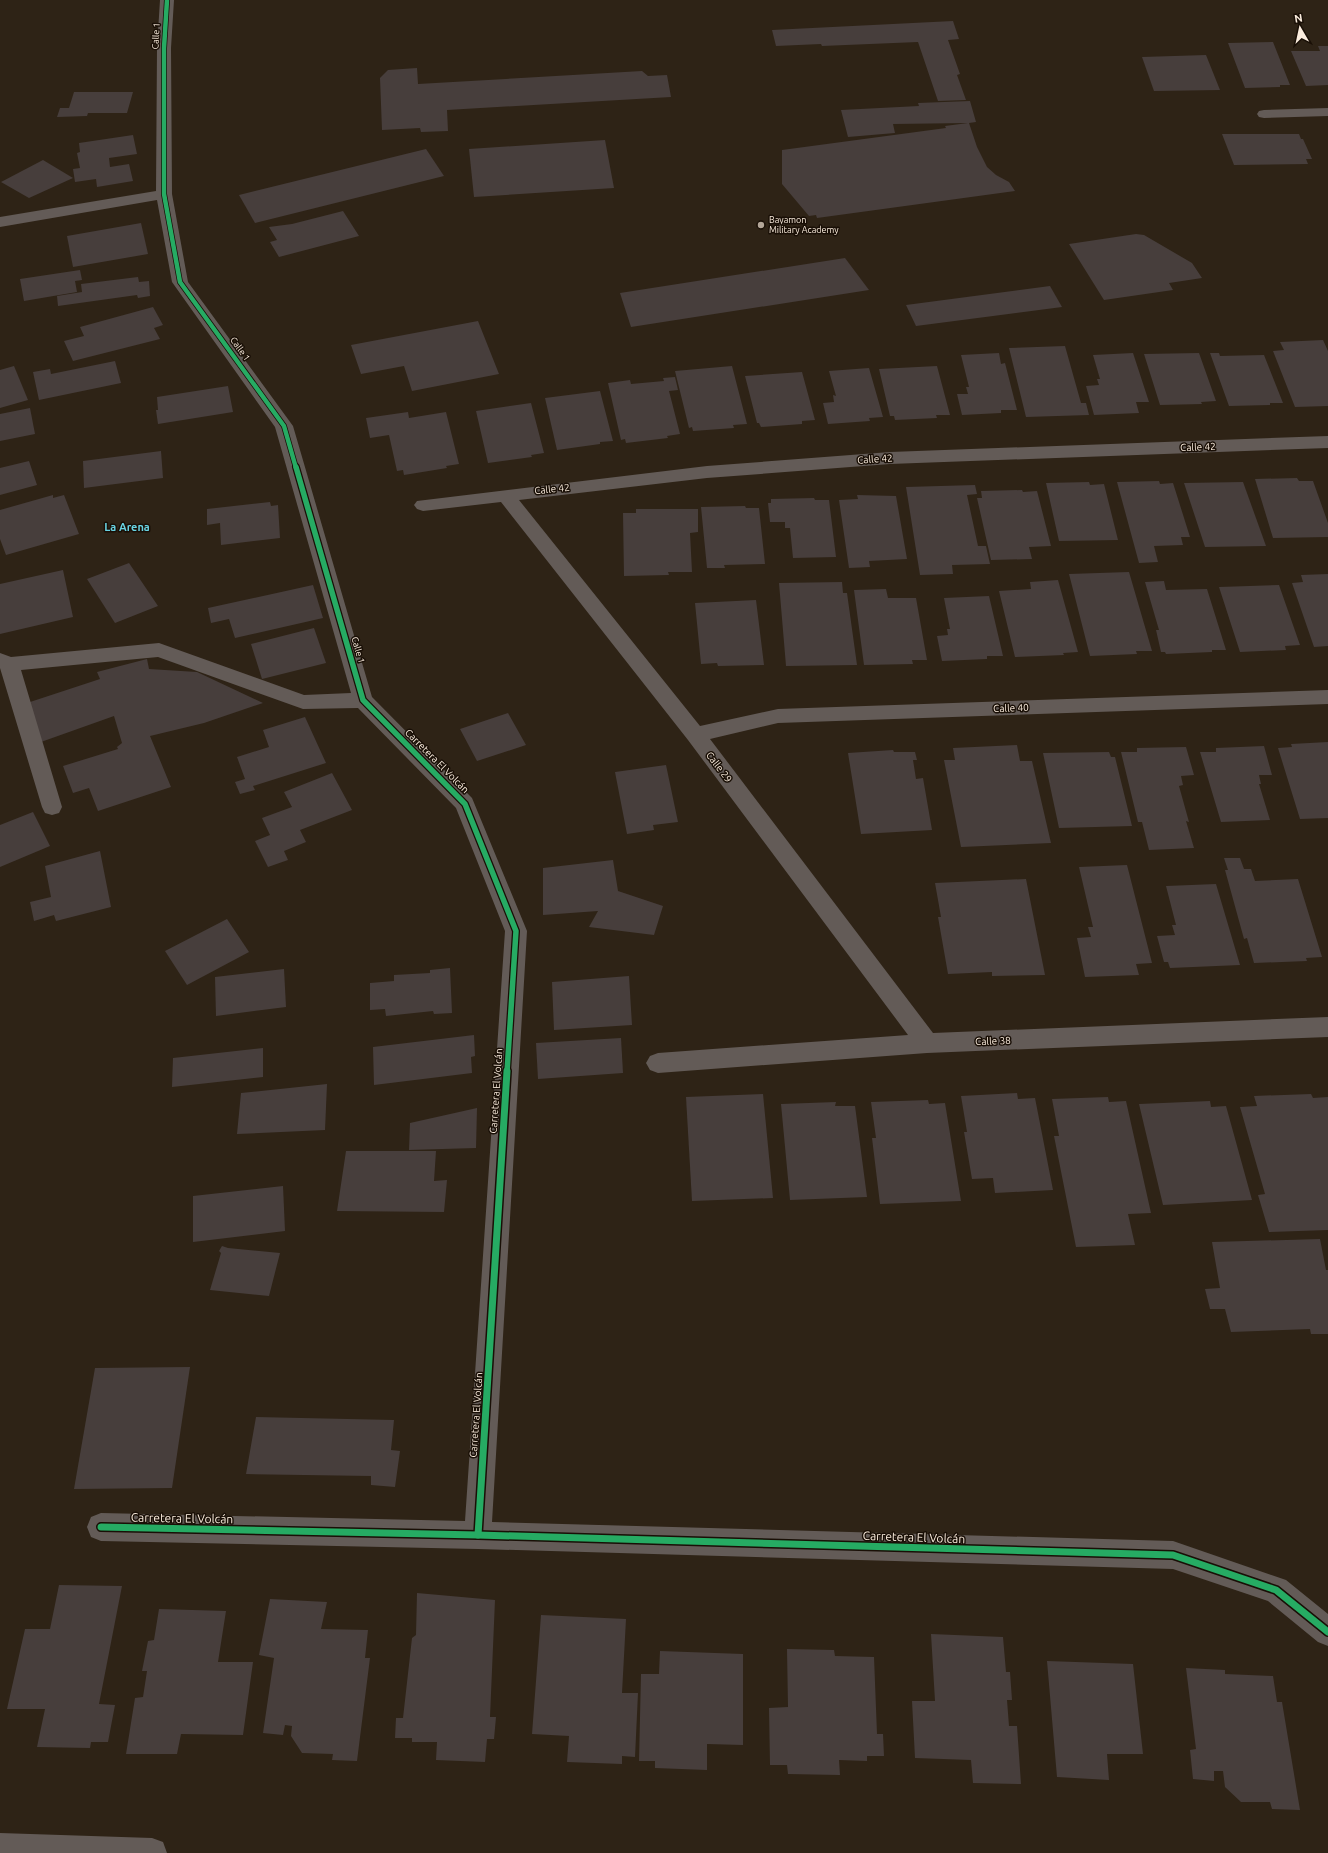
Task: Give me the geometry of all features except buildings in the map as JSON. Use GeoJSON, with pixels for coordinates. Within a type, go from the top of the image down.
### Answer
{"type":"FeatureCollection","features":[{"type":"Feature","properties":{"kind":"street","name":"Calle 1"},"geometry":{"type":"LineString","coordinates":[[167,0],[164,48],[164,194],[180,282],[284,426],[363,700]]}},
{"type":"Feature","properties":{"kind":"street"},"geometry":{"type":"LineString","coordinates":[[1264,114],[1328,112]]}},
{"type":"Feature","properties":{"kind":"street"},"geometry":{"type":"LineString","coordinates":[[0,222],[164,194]]}},
{"type":"Feature","properties":{"kind":"street","name":"Calle 42"},"geometry":{"type":"LineString","coordinates":[[423,505],[707,472],[882,459],[1328,442]]}},
{"type":"Feature","properties":{"kind":"street","name":"Calle 29"},"geometry":{"type":"LineString","coordinates":[[505,495],[695,735],[927,1043]]}},
{"type":"Feature","properties":{"kind":"street"},"geometry":{"type":"LineString","coordinates":[[52,807],[4,662],[159,650],[303,702],[363,700]]}},
{"type":"Feature","properties":{"kind":"street","name":"Calle 40"},"geometry":{"type":"LineString","coordinates":[[695,735],[778,716],[1328,697]]}},
{"type":"Feature","properties":{"kind":"street","name":"Carretera El Volcán"},"geometry":{"type":"LineString","coordinates":[[363,700],[465,804],[516,931],[478,1535]]}},
{"type":"Feature","properties":{"kind":"street","name":"Calle 38"},"geometry":{"type":"LineString","coordinates":[[658,1063],[927,1043],[1328,1027]]}},
{"type":"Feature","properties":{"kind":"street","name":"Carretera El Volcán"},"geometry":{"type":"LineString","coordinates":[[100,1527],[478,1535],[1173,1556],[1276,1590],[1328,1632]]}},
{"type":"Feature","properties":{"kind":"street"},"geometry":{"type":"LineString","coordinates":[[0,1848],[152,1853]]}},
{"type":"Feature","properties":{"kind":"cycle path"},"geometry":{"type":"LineString","coordinates":[[167,0],[164,48],[164,194],[180,282],[284,426],[363,700],[465,804],[516,931],[478,1535]]}},
{"type":"Feature","properties":{"kind":"cycle path"},"geometry":{"type":"LineString","coordinates":[[101,1527],[478,1535],[1173,1555],[1276,1590],[1328,1632]]}},
{"type":"Feature","properties":{"kind":"place","name":"Bayamon Military Academy"},"geometry":{"type":"Point","coordinates":[761,225]}},
{"type":"Feature","properties":{"kind":"district","name":"La Arena"},"geometry":{"type":"Point","coordinates":[127,527]}}]}
